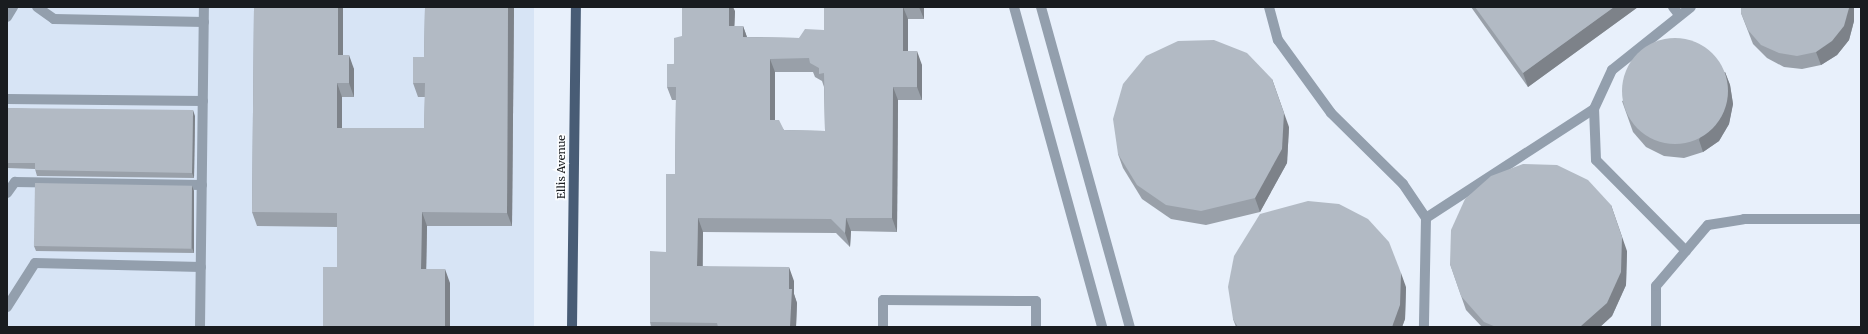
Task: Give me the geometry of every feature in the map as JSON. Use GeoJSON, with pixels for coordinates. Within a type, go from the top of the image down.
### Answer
{"type":"FeatureCollection","features":[{"type":"Feature","properties":{"kind":"main road","name":"Ellis Avenue"},"geometry":{"type":"LineString","coordinates":[[572,327],[576,7]]}},
{"type":"Feature","properties":{"kind":"lane"},"geometry":{"type":"LineString","coordinates":[[7,17],[13,7]]}},
{"type":"Feature","properties":{"kind":"lane"},"geometry":{"type":"LineString","coordinates":[[37,7],[54,19],[204,22]]}},
{"type":"Feature","properties":{"kind":"lane"},"geometry":{"type":"LineString","coordinates":[[200,327],[204,7]]}},
{"type":"Feature","properties":{"kind":"lane"},"geometry":{"type":"LineString","coordinates":[[1014,7],[1102,327]]}},
{"type":"Feature","properties":{"kind":"lane"},"geometry":{"type":"LineString","coordinates":[[1042,7],[1130,327]]}},
{"type":"Feature","properties":{"kind":"lane"},"geometry":{"type":"LineString","coordinates":[[1268,7],[1278,40],[1331,113],[1403,184],[1426,218],[1424,327]]}},
{"type":"Feature","properties":{"kind":"lane"},"geometry":{"type":"LineString","coordinates":[[1673,7],[1680,16]]}},
{"type":"Feature","properties":{"kind":"lane"},"geometry":{"type":"LineString","coordinates":[[1686,251],[1596,160],[1594,109],[1612,70],[1691,7]]}},
{"type":"Feature","properties":{"kind":"lane"},"geometry":{"type":"LineString","coordinates":[[7,99],[203,101]]}},
{"type":"Feature","properties":{"kind":"lane"},"geometry":{"type":"LineString","coordinates":[[1426,218],[1594,109]]}},
{"type":"Feature","properties":{"kind":"lane"},"geometry":{"type":"LineString","coordinates":[[7,193],[14,182],[202,185]]}},
{"type":"Feature","properties":{"kind":"lane"},"geometry":{"type":"LineString","coordinates":[[1656,327],[1656,286],[1708,225],[1744,218],[1861,218]]}},
{"type":"Feature","properties":{"kind":"lane"},"geometry":{"type":"LineString","coordinates":[[7,307],[35,263],[201,267]]}},
{"type":"Feature","properties":{"kind":"lane"},"geometry":{"type":"LineString","coordinates":[[883,327],[883,300],[1036,301],[1036,327]]}},
{"type":"Feature","properties":{"kind":"shaded area"},"geometry":{"type":"Polygon","coordinates":[[[7,7],[534,7],[534,327],[7,327],[7,7]]]}},
{"type":"Feature","properties":{"kind":"building"},"geometry":{"type":"Polygon","coordinates":[[[254,7],[338,7],[338,55],[349,55],[349,83],[337,83],[337,128],[424,128],[425,83],[413,83],[413,57],[424,57],[425,7],[508,7],[507,213],[422,212],[421,269],[445,269],[445,327],[323,327],[323,267],[337,267],[337,213],[252,212],[254,7]]]}},
{"type":"Feature","properties":{"kind":"building"},"geometry":{"type":"Polygon","coordinates":[[[682,7],[729,7],[729,26],[743,26],[743,37],[799,38],[805,29],[824,30],[824,7],[903,7],[903,51],[917,51],[917,87],[893,87],[892,218],[846,218],[845,233],[831,219],[698,218],[697,266],[789,267],[789,289],[792,289],[790,327],[718,327],[717,323],[650,322],[650,251],[666,252],[666,174],[675,174],[676,87],[667,87],[667,64],[674,64],[674,38],[682,36],[682,7]],[[809,58],[770,59],[770,120],[779,120],[784,130],[825,131],[824,73],[819,74],[819,68],[810,63],[809,58]]]}},
{"type":"Feature","properties":{"kind":"building"},"geometry":{"type":"Polygon","coordinates":[[[1475,7],[1614,7],[1523,73],[1475,7]]]}},
{"type":"Feature","properties":{"kind":"building"},"geometry":{"type":"Polygon","coordinates":[[[1741,7],[1849,8],[1844,26],[1832,41],[1816,52],[1797,56],[1779,53],[1761,45],[1748,30],[1741,13],[1741,7]]]}},
{"type":"Feature","properties":{"kind":"building"},"geometry":{"type":"Polygon","coordinates":[[[1675,38],[1695,42],[1713,53],[1724,71],[1728,91],[1724,111],[1713,129],[1695,140],[1675,144],[1655,140],[1637,129],[1626,111],[1622,91],[1626,71],[1637,53],[1655,42],[1675,38]]]}},
{"type":"Feature","properties":{"kind":"building"},"geometry":{"type":"Polygon","coordinates":[[[1214,40],[1247,53],[1272,79],[1284,113],[1282,149],[1255,198],[1201,211],[1166,205],[1137,185],[1118,154],[1113,119],[1123,84],[1146,56],[1178,41],[1214,40]]]}},
{"type":"Feature","properties":{"kind":"building"},"geometry":{"type":"Polygon","coordinates":[[[7,108],[193,110],[192,173],[35,170],[35,163],[7,163],[7,108]]]}},
{"type":"Feature","properties":{"kind":"building"},"geometry":{"type":"Polygon","coordinates":[[[1523,164],[1557,165],[1588,180],[1611,205],[1622,237],[1621,272],[1607,303],[1581,326],[1496,327],[1484,322],[1461,296],[1450,264],[1451,230],[1465,199],[1491,176],[1523,164]]]}},
{"type":"Feature","properties":{"kind":"building"},"geometry":{"type":"Polygon","coordinates":[[[35,183],[192,186],[191,249],[34,246],[35,183]]]}},
{"type":"Feature","properties":{"kind":"building"},"geometry":{"type":"Polygon","coordinates":[[[1308,201],[1339,204],[1368,219],[1389,242],[1401,273],[1400,305],[1392,327],[1238,327],[1233,319],[1228,287],[1234,256],[1260,214],[1308,201]]]}}]}
